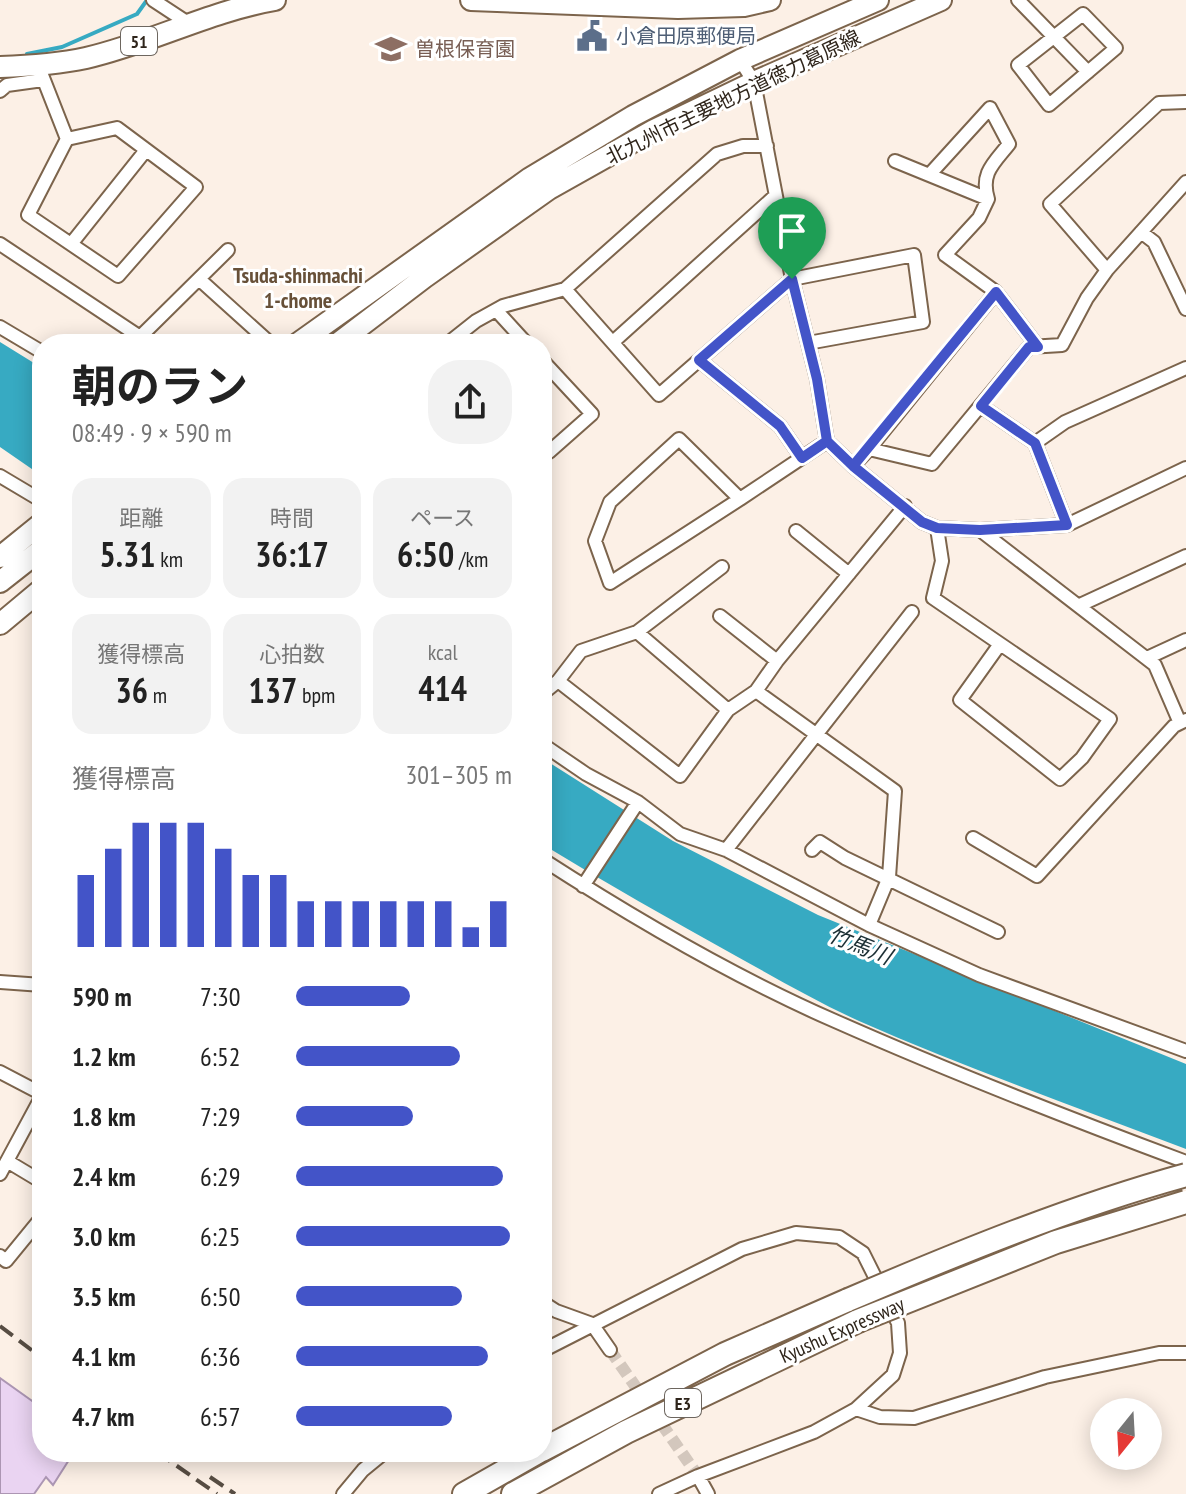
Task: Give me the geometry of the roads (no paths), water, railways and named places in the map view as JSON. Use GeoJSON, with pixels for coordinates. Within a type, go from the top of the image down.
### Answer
{"type":"FeatureCollection","features":[{"type":"Feature","properties":{"kind":"highway","name":"Kyushu Expressway"},"geometry":{"type":"LineString","coordinates":[[552,1445],[725,1354],[848,1300],[1050,1219],[1186,1175]]}},
{"type":"Feature","properties":{"kind":"highway","name":"Kyushu Expressway"},"geometry":{"type":"LineString","coordinates":[[513,1494],[626,1432],[858,1321],[1056,1242],[1186,1202]]}},
{"type":"Feature","properties":{"kind":"highway","name":"Kyushu Expressway"},"geometry":{"type":"LineString","coordinates":[[464,1494],[521,1462]]}},
{"type":"Feature","properties":{"kind":"main road","name":"51"},"geometry":{"type":"LineString","coordinates":[[0,67],[40,73],[188,23],[275,0]]}},
{"type":"Feature","properties":{"kind":"main road"},"geometry":{"type":"LineString","coordinates":[[471,0],[678,8],[770,0]]}},
{"type":"Feature","properties":{"kind":"main road","name":"北九州市主要地方道徳力葛原線"},"geometry":{"type":"LineString","coordinates":[[311,334],[530,178],[633,116],[740,60],[878,0]]}},
{"type":"Feature","properties":{"kind":"main road","name":"北九州市主要地方道徳力葛原線"},"geometry":{"type":"LineString","coordinates":[[350,334],[549,189],[654,130],[754,82],[941,0]]}},
{"type":"Feature","properties":{"kind":"main road"},"geometry":{"type":"LineString","coordinates":[[0,557],[32,531]]}},
{"type":"Feature","properties":{"kind":"main road"},"geometry":{"type":"LineString","coordinates":[[0,582],[32,557]]}},
{"type":"Feature","properties":{"kind":"main road"},"geometry":{"type":"LineString","coordinates":[[0,608],[32,584]]}},
{"type":"Feature","properties":{"kind":"main road"},"geometry":{"type":"LineString","coordinates":[[0,624],[32,597]]}},
{"type":"Feature","properties":{"kind":"street"},"geometry":{"type":"LineString","coordinates":[[153,0],[188,23]]}},
{"type":"Feature","properties":{"kind":"street"},"geometry":{"type":"LineString","coordinates":[[1018,0],[1088,72]]}},
{"type":"Feature","properties":{"kind":"street"},"geometry":{"type":"LineString","coordinates":[[1083,14],[1116,48],[1088,72],[1049,105],[1018,65],[1083,14]]}},
{"type":"Feature","properties":{"kind":"street"},"geometry":{"type":"LineString","coordinates":[[740,60],[754,82],[792,279],[817,379],[827,441],[853,466],[922,522],[937,528],[980,530],[1067,525],[1186,468]]}},
{"type":"Feature","properties":{"kind":"street"},"geometry":{"type":"LineString","coordinates":[[0,91],[7,85],[40,73],[67,139],[28,215],[118,276],[196,187],[117,128],[67,139]]}},
{"type":"Feature","properties":{"kind":"street"},"geometry":{"type":"LineString","coordinates":[[1107,270],[1050,204],[1159,103],[1186,102]]}},
{"type":"Feature","properties":{"kind":"street"},"geometry":{"type":"LineString","coordinates":[[930,174],[990,108],[1009,144],[989,169],[984,185],[988,199],[979,218],[945,255],[996,292],[1038,347]]}},
{"type":"Feature","properties":{"kind":"street"},"geometry":{"type":"LineString","coordinates":[[461,334],[496,310],[565,289],[717,154],[743,146],[767,146]]}},
{"type":"Feature","properties":{"kind":"street"},"geometry":{"type":"LineString","coordinates":[[71,244],[146,150]]}},
{"type":"Feature","properties":{"kind":"street"},"geometry":{"type":"LineString","coordinates":[[895,161],[988,199]]}},
{"type":"Feature","properties":{"kind":"street"},"geometry":{"type":"LineString","coordinates":[[869,449],[932,464],[1029,347],[1062,345],[1087,298],[1107,270],[1186,182]]}},
{"type":"Feature","properties":{"kind":"street"},"geometry":{"type":"LineString","coordinates":[[613,342],[775,196]]}},
{"type":"Feature","properties":{"kind":"street"},"geometry":{"type":"LineString","coordinates":[[1141,232],[1154,242],[1186,309]]}},
{"type":"Feature","properties":{"kind":"street"},"geometry":{"type":"LineString","coordinates":[[0,244],[135,334]]}},
{"type":"Feature","properties":{"kind":"street"},"geometry":{"type":"LineString","coordinates":[[143,334],[228,250]]}},
{"type":"Feature","properties":{"kind":"street"},"geometry":{"type":"LineString","coordinates":[[565,289],[659,395],[792,279],[914,255],[923,322],[808,343]]}},
{"type":"Feature","properties":{"kind":"street"},"geometry":{"type":"LineString","coordinates":[[199,279],[260,334]]}},
{"type":"Feature","properties":{"kind":"street"},"geometry":{"type":"LineString","coordinates":[[853,466],[996,292]]}},
{"type":"Feature","properties":{"kind":"street"},"geometry":{"type":"LineString","coordinates":[[496,310],[518,334]]}},
{"type":"Feature","properties":{"kind":"street"},"geometry":{"type":"LineString","coordinates":[[0,327],[32,346]]}},
{"type":"Feature","properties":{"kind":"street"},"geometry":{"type":"LineString","coordinates":[[699,360],[780,426],[802,458]]}},
{"type":"Feature","properties":{"kind":"street"},"geometry":{"type":"LineString","coordinates":[[1035,443],[1065,422],[1186,368]]}},
{"type":"Feature","properties":{"kind":"street"},"geometry":{"type":"LineString","coordinates":[[552,371],[592,414],[552,446]]}},
{"type":"Feature","properties":{"kind":"street"},"geometry":{"type":"LineString","coordinates":[[981,406],[1035,443],[1067,525]]}},
{"type":"Feature","properties":{"kind":"street"},"geometry":{"type":"LineString","coordinates":[[740,499],[679,439],[610,502],[595,541],[610,583],[740,499],[827,441]]}},
{"type":"Feature","properties":{"kind":"street"},"geometry":{"type":"LineString","coordinates":[[0,476],[32,495]]}},
{"type":"Feature","properties":{"kind":"street"},"geometry":{"type":"LineString","coordinates":[[558,681],[680,776],[728,710],[756,691],[777,661],[905,506]]}},
{"type":"Feature","properties":{"kind":"street"},"geometry":{"type":"LineString","coordinates":[[937,528],[942,561],[933,598],[1110,719],[1082,758],[1060,779],[960,700],[1000,644]]}},
{"type":"Feature","properties":{"kind":"street"},"geometry":{"type":"LineString","coordinates":[[973,838],[1037,876],[1174,726],[1183,722],[1155,665],[980,530]]}},
{"type":"Feature","properties":{"kind":"street"},"geometry":{"type":"LineString","coordinates":[[796,531],[849,574]]}},
{"type":"Feature","properties":{"kind":"street"},"geometry":{"type":"LineString","coordinates":[[1080,605],[1186,556]]}},
{"type":"Feature","properties":{"kind":"street"},"geometry":{"type":"LineString","coordinates":[[552,686],[581,651],[637,632],[722,567]]}},
{"type":"Feature","properties":{"kind":"street"},"geometry":{"type":"LineString","coordinates":[[726,850],[912,612]]}},
{"type":"Feature","properties":{"kind":"street"},"geometry":{"type":"LineString","coordinates":[[720,616],[777,661]]}},
{"type":"Feature","properties":{"kind":"street"},"geometry":{"type":"LineString","coordinates":[[637,632],[728,710]]}},
{"type":"Feature","properties":{"kind":"street"},"geometry":{"type":"LineString","coordinates":[[1147,658],[1186,640]]}},
{"type":"Feature","properties":{"kind":"street"},"geometry":{"type":"LineString","coordinates":[[756,691],[895,791],[889,877],[869,925]]}},
{"type":"Feature","properties":{"kind":"street"},"geometry":{"type":"LineString","coordinates":[[552,751],[586,774],[638,802],[680,834],[726,850],[869,925],[979,975],[1186,1051]]}},
{"type":"Feature","properties":{"kind":"street"},"geometry":{"type":"LineString","coordinates":[[583,886],[638,802]]}},
{"type":"Feature","properties":{"kind":"street"},"geometry":{"type":"LineString","coordinates":[[812,850],[820,842],[845,858],[998,932]]}},
{"type":"Feature","properties":{"kind":"street"},"geometry":{"type":"LineString","coordinates":[[552,866],[749,980],[834,1021],[1186,1162]]}},
{"type":"Feature","properties":{"kind":"street"},"geometry":{"type":"LineString","coordinates":[[0,982],[32,984]]}},
{"type":"Feature","properties":{"kind":"street"},"geometry":{"type":"LineString","coordinates":[[0,1072],[32,1090]]}},
{"type":"Feature","properties":{"kind":"street"},"geometry":{"type":"LineString","coordinates":[[0,1174],[32,1114]]}},
{"type":"Feature","properties":{"kind":"street"},"geometry":{"type":"LineString","coordinates":[[7,1161],[32,1176]]}},
{"type":"Feature","properties":{"kind":"street"},"geometry":{"type":"LineString","coordinates":[[0,1256],[6,1261],[32,1229]]}},
{"type":"Feature","properties":{"kind":"street"},"geometry":{"type":"LineString","coordinates":[[552,1346],[742,1249],[796,1233],[839,1237],[863,1253],[898,1323],[900,1353],[893,1375],[856,1409],[814,1432],[659,1494]]}},
{"type":"Feature","properties":{"kind":"street"},"geometry":{"type":"LineString","coordinates":[[552,1308],[592,1324],[610,1350]]}},
{"type":"Feature","properties":{"kind":"street"},"geometry":{"type":"LineString","coordinates":[[856,1409],[880,1417],[914,1418],[1045,1377],[1159,1353],[1186,1353]]}},
{"type":"Feature","properties":{"kind":"street"},"geometry":{"type":"LineString","coordinates":[[343,1494],[373,1462]]}},
{"type":"Feature","properties":{"kind":"street"},"geometry":{"type":"LineString","coordinates":[[698,1476],[708,1494]]}},
{"type":"Feature","properties":{"kind":"water"},"geometry":{"type":"Polygon","coordinates":[[[0,342],[32,362],[32,469],[0,447],[0,342]]]}},
{"type":"Feature","properties":{"kind":"water","name":"竹馬川"},"geometry":{"type":"Polygon","coordinates":[[[552,764],[673,841],[818,915],[1186,1064],[1186,1149],[981,1071],[843,1014],[552,850],[552,764]]]}},
{"type":"Feature","properties":{"kind":"waterway"},"geometry":{"type":"LineString","coordinates":[[27,54],[62,47],[137,14],[147,0]]}},
{"type":"Feature","properties":{"kind":"tunnel"},"geometry":{"type":"LineString","coordinates":[[610,1350],[698,1476]]}},
{"type":"Feature","properties":{"kind":"railway"},"geometry":{"type":"LineString","coordinates":[[0,1326],[32,1350]]}},
{"type":"Feature","properties":{"kind":"railway"},"geometry":{"type":"LineString","coordinates":[[171,1462],[217,1494]]}},
{"type":"Feature","properties":{"kind":"railway"},"geometry":{"type":"LineString","coordinates":[[210,1477],[235,1494]]}},
{"type":"Feature","properties":{"kind":"place","name":"小倉田原郵便局"},"geometry":{"type":"Point","coordinates":[592,36]}},
{"type":"Feature","properties":{"kind":"place","name":"曽根保育園"},"geometry":{"type":"Point","coordinates":[391,49]}},
{"type":"Feature","properties":{"kind":"district","name":"Tsuda-shinmachi 1-chome"},"geometry":{"type":"Point","coordinates":[298,288]}}]}
